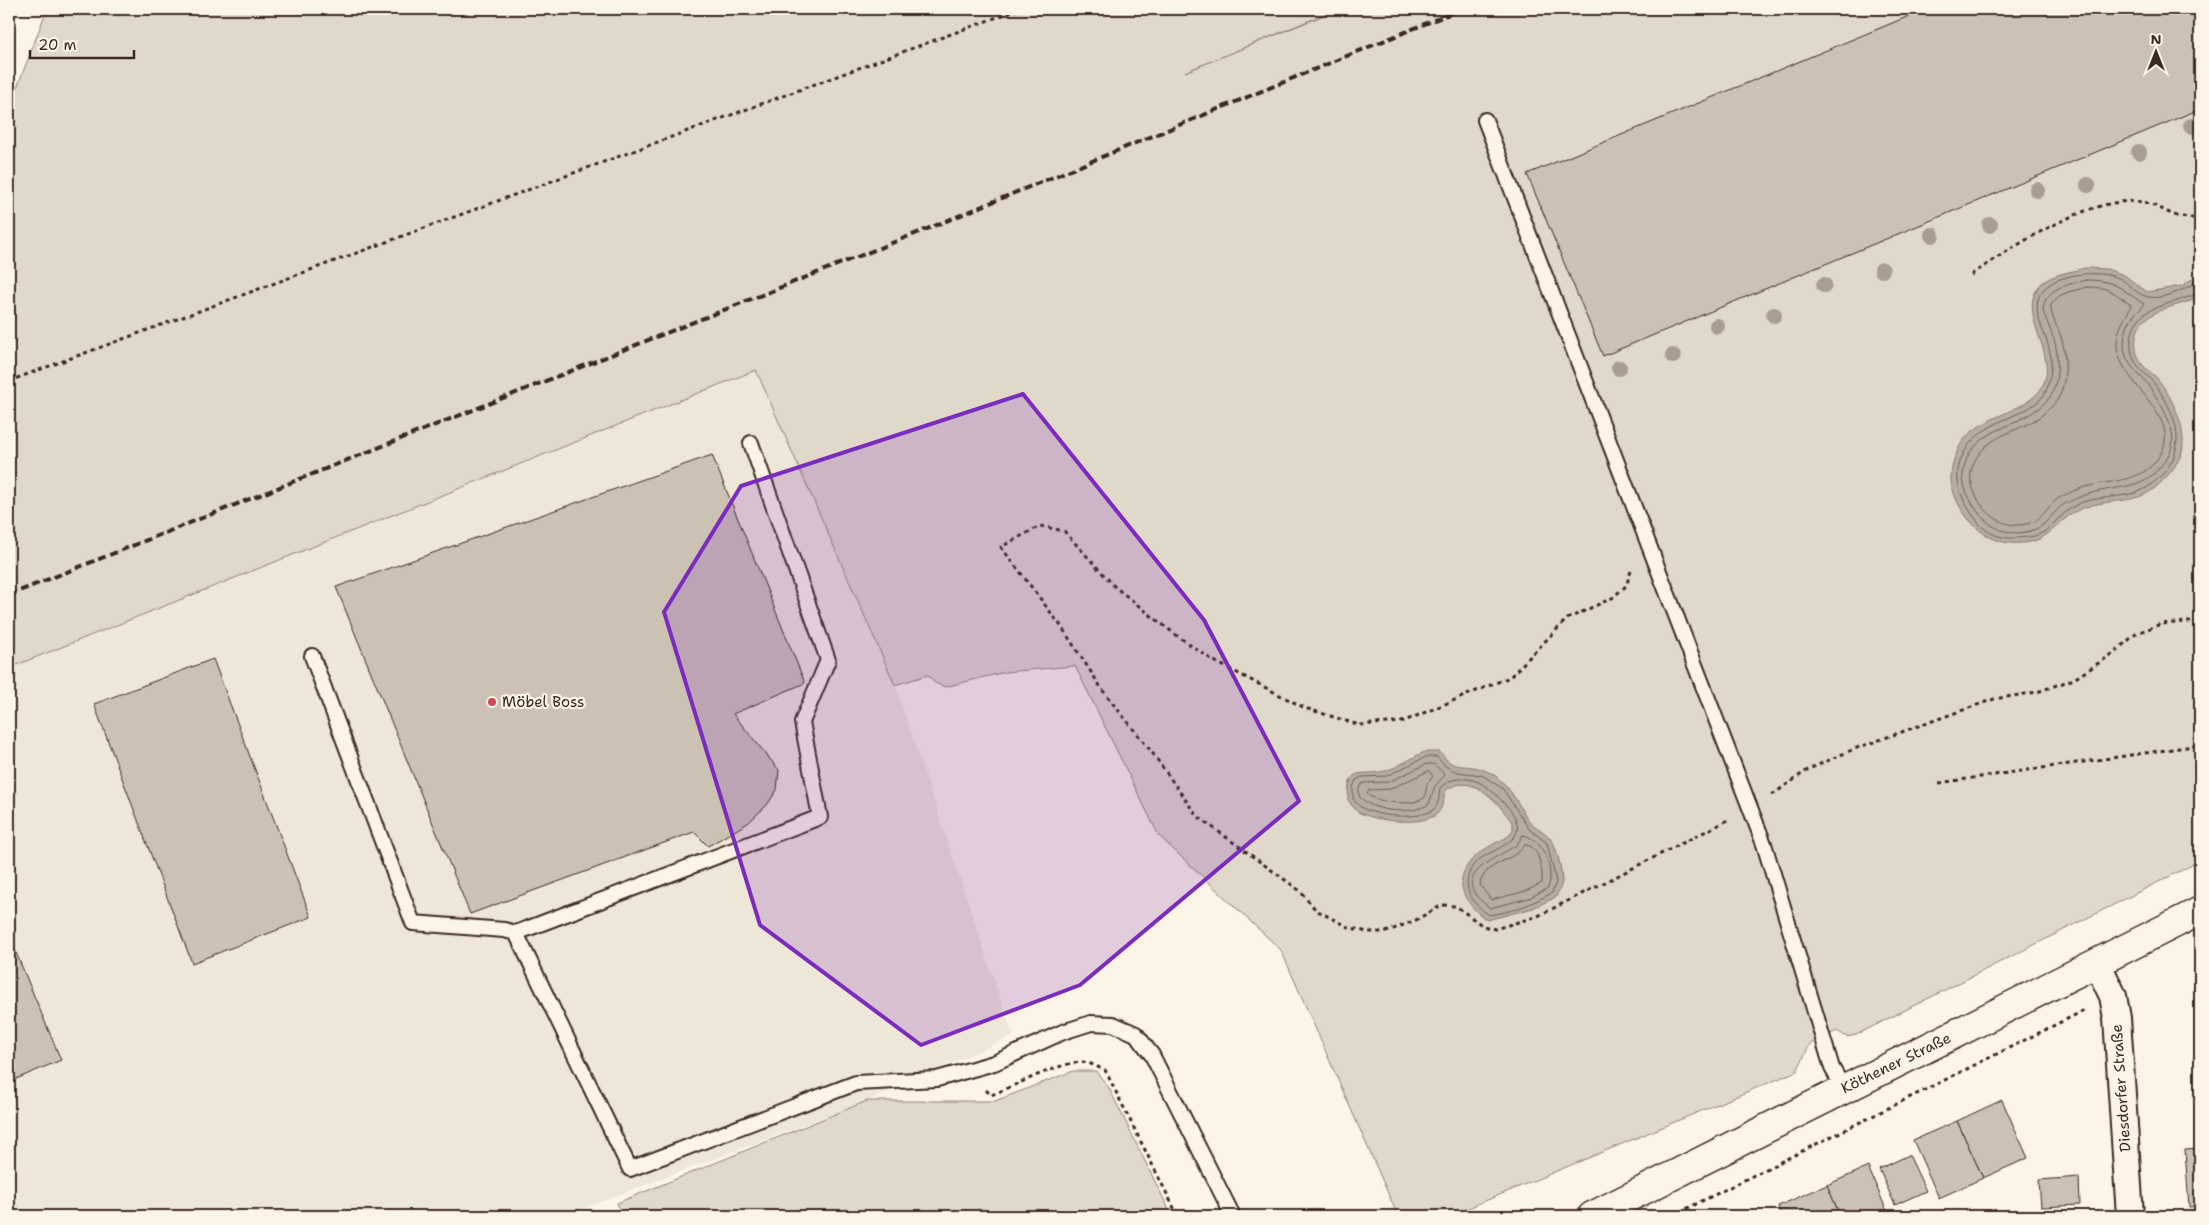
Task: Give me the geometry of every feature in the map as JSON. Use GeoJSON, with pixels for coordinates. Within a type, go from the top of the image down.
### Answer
{"type":"FeatureCollection","features":[{"type":"Feature","properties":{"kind":"main road","name":"Köthener Straße"},"geometry":{"type":"LineString","coordinates":[[1592,1216],[2200,911]]}},
{"type":"Feature","properties":{"kind":"street","name":"Diesdorfer Straße"},"geometry":{"type":"LineString","coordinates":[[2097,963],[2114,996],[2130,1216]]}},
{"type":"Feature","properties":{"kind":"lane"},"geometry":{"type":"LineString","coordinates":[[1485,120],[1764,844],[1832,1068],[1844,1089]]}},
{"type":"Feature","properties":{"kind":"lane"},"geometry":{"type":"LineString","coordinates":[[312,656],[413,923],[504,930],[516,933],[820,817],[802,722],[828,660],[751,443]]}},
{"type":"Feature","properties":{"kind":"lane"},"geometry":{"type":"LineString","coordinates":[[516,933],[630,1169],[856,1083],[937,1080],[994,1063],[1063,1032],[1091,1023],[1113,1024],[1136,1034],[1152,1055],[1233,1216]]}},
{"type":"Feature","properties":{"kind":"path"},"geometry":{"type":"LineString","coordinates":[[9,17],[12,9]]}},
{"type":"Feature","properties":{"kind":"path"},"geometry":{"type":"LineString","coordinates":[[9,381],[1018,9]]}},
{"type":"Feature","properties":{"kind":"path"},"geometry":{"type":"LineString","coordinates":[[1971,275],[2009,249],[2069,217],[2108,204],[2142,202],[2179,216],[2200,219]]}},
{"type":"Feature","properties":{"kind":"path"},"geometry":{"type":"LineString","coordinates":[[1643,532],[1626,586],[1612,598],[1568,619],[1510,677],[1402,722],[1377,725],[1359,725],[1305,708],[1214,661],[1176,635],[1115,587],[1064,531],[1040,526],[1001,547],[1061,626],[1106,695],[1151,751],[1196,816],[1299,890],[1316,910],[1348,927],[1367,932],[1386,932],[1416,920],[1442,905],[1456,906],[1483,926],[1495,929],[1538,916],[1750,809],[1808,769],[1854,749],[1994,699],[2037,692],[2074,679],[2111,654],[2137,632],[2161,624],[2200,620]]}},
{"type":"Feature","properties":{"kind":"path"},"geometry":{"type":"LineString","coordinates":[[1940,783],[2200,745]]}},
{"type":"Feature","properties":{"kind":"path"},"geometry":{"type":"LineString","coordinates":[[1672,1216],[2114,996]]}},
{"type":"Feature","properties":{"kind":"path"},"geometry":{"type":"LineString","coordinates":[[965,1071],[991,1095],[1064,1066],[1081,1062],[1090,1063],[1105,1070],[1178,1216]]}},
{"type":"Feature","properties":{"kind":"highlighted area"},"geometry":{"type":"Polygon","coordinates":[[[1023,394],[1204,620],[1299,801],[1080,985],[921,1045],[760,925],[664,612],[741,486],[1023,394]]]}},
{"type":"Feature","properties":{"kind":"shaded area"},"geometry":{"type":"Polygon","coordinates":[[[47,9],[1337,9],[1185,72],[1339,9],[2200,9],[2200,861],[1856,1035],[1847,1037],[1837,1031],[1810,1044],[1797,1071],[1449,1216],[1398,1216],[1281,950],[1159,836],[1075,666],[1005,672],[945,687],[935,683],[928,675],[895,685],[756,370],[9,668],[9,109],[47,9]]]}},
{"type":"Feature","properties":{"kind":"shaded area"},"geometry":{"type":"Polygon","coordinates":[[[756,370],[895,685],[1013,1036],[867,1101],[563,1216],[9,1216],[9,668],[756,370]]]}},
{"type":"Feature","properties":{"kind":"shaded area"},"geometry":{"type":"Polygon","coordinates":[[[1073,1071],[1096,1071],[1109,1088],[1172,1216],[622,1216],[617,1203],[867,1101],[995,1101],[1073,1071]]]}},
{"type":"Feature","properties":{"kind":"water"},"geometry":{"type":"Polygon","coordinates":[[[2085,268],[2107,269],[2124,275],[2147,292],[2182,286],[2200,273],[2200,297],[2151,315],[2141,324],[2136,335],[2139,359],[2163,386],[2177,413],[2183,442],[2181,454],[2166,478],[2146,494],[2131,499],[2083,508],[2064,519],[2051,532],[2035,541],[2010,543],[1999,541],[1989,537],[1971,522],[1958,503],[1951,481],[1954,461],[1962,442],[1973,431],[2036,395],[2045,380],[2046,364],[2033,314],[2033,299],[2040,285],[2049,278],[2085,268]]]}},
{"type":"Feature","properties":{"kind":"water"},"geometry":{"type":"Polygon","coordinates":[[[1424,752],[1440,752],[1451,763],[1484,770],[1504,784],[1529,821],[1550,838],[1555,847],[1562,882],[1556,897],[1533,908],[1487,920],[1468,901],[1463,891],[1464,871],[1479,853],[1507,837],[1513,829],[1510,820],[1499,806],[1478,788],[1462,784],[1453,786],[1445,791],[1438,813],[1422,820],[1399,821],[1375,818],[1358,812],[1348,800],[1350,781],[1357,774],[1385,771],[1424,752]]]}},
{"type":"Feature","properties":{"kind":"building"},"geometry":{"type":"Polygon","coordinates":[[[1926,9],[2200,9],[2200,109],[1603,356],[1527,174],[1926,9]]]}},
{"type":"Feature","properties":{"kind":"building"},"geometry":{"type":"Polygon","coordinates":[[[712,455],[805,683],[733,714],[779,770],[777,790],[767,805],[748,823],[708,846],[694,832],[470,914],[336,587],[712,455]]]}},
{"type":"Feature","properties":{"kind":"building"},"geometry":{"type":"Polygon","coordinates":[[[213,659],[311,917],[192,963],[94,704],[213,659]]]}},
{"type":"Feature","properties":{"kind":"building"},"geometry":{"type":"Polygon","coordinates":[[[9,936],[61,1060],[9,1082],[9,936]]]}},
{"type":"Feature","properties":{"kind":"building"},"geometry":{"type":"Polygon","coordinates":[[[2002,1100],[2028,1158],[1983,1178],[1957,1121],[2002,1100]]]}},
{"type":"Feature","properties":{"kind":"building"},"geometry":{"type":"Polygon","coordinates":[[[1957,1121],[1983,1178],[1939,1198],[1913,1140],[1957,1121]]]}},
{"type":"Feature","properties":{"kind":"building"},"geometry":{"type":"Polygon","coordinates":[[[2200,1149],[2200,1206],[2189,1207],[2185,1150],[2200,1149]]]}},
{"type":"Feature","properties":{"kind":"building"},"geometry":{"type":"Polygon","coordinates":[[[1909,1155],[1926,1191],[1895,1205],[1879,1169],[1909,1155]]]}},
{"type":"Feature","properties":{"kind":"building"},"geometry":{"type":"Polygon","coordinates":[[[1868,1167],[1889,1216],[1840,1216],[1827,1185],[1868,1167]]]}},
{"type":"Feature","properties":{"kind":"building"},"geometry":{"type":"Polygon","coordinates":[[[2079,1177],[2080,1205],[2041,1207],[2039,1180],[2079,1177]]]}},
{"type":"Feature","properties":{"kind":"building"},"geometry":{"type":"Polygon","coordinates":[[[1827,1185],[1840,1216],[1781,1216],[1778,1206],[1827,1185]]]}},
{"type":"Feature","properties":{"kind":"railway"},"geometry":{"type":"LineString","coordinates":[[9,595],[922,231],[1461,9]]}},
{"type":"Feature","properties":{"kind":"place","name":"Möbel Boss"},"geometry":{"type":"Point","coordinates":[492,702]}}]}
